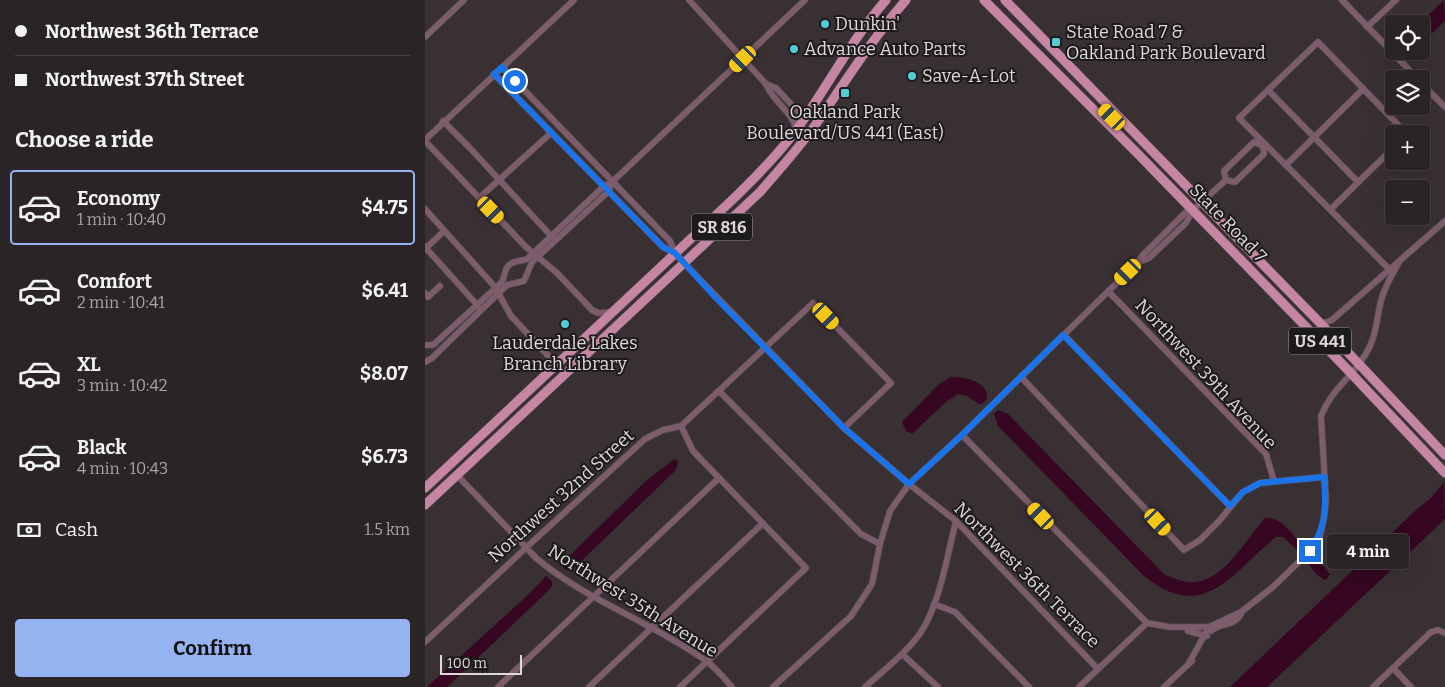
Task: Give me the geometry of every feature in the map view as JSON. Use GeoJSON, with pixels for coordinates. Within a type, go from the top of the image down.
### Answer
{"type":"FeatureCollection","features":[{"type":"Feature","properties":{"kind":"main road","name":"SR 816"},"geometry":{"type":"LineString","coordinates":[[425,487],[745,188],[797,129],[844,55],[886,0]]}},
{"type":"Feature","properties":{"kind":"main road","name":"SR 816"},"geometry":{"type":"LineString","coordinates":[[425,505],[760,191],[805,139],[865,50],[906,0]]}},
{"type":"Feature","properties":{"kind":"main road","name":"State Road 7"},"geometry":{"type":"LineString","coordinates":[[984,0],[1193,210],[1445,473]]}},
{"type":"Feature","properties":{"kind":"main road","name":"State Road 7"},"geometry":{"type":"LineString","coordinates":[[1005,0],[1321,324],[1445,455]]}},
{"type":"Feature","properties":{"kind":"main road"},"geometry":{"type":"LineString","coordinates":[[1069,86],[1073,83],[1082,86],[1112,117],[1125,123]]}},
{"type":"Feature","properties":{"kind":"main road"},"geometry":{"type":"LineString","coordinates":[[804,118],[805,139]]}},
{"type":"Feature","properties":{"kind":"main road"},"geometry":{"type":"LineString","coordinates":[[566,374],[569,353]]}},
{"type":"Feature","properties":{"kind":"main road"},"geometry":{"type":"LineString","coordinates":[[557,365],[559,370],[557,381]]}},
{"type":"Feature","properties":{"kind":"main road"},"geometry":{"type":"LineString","coordinates":[[457,475],[462,453]]}},
{"type":"Feature","properties":{"kind":"street"},"geometry":{"type":"LineString","coordinates":[[425,37],[464,0]]}},
{"type":"Feature","properties":{"kind":"street"},"geometry":{"type":"LineString","coordinates":[[574,0],[425,140],[479,198],[566,282],[592,310],[598,313],[613,312]]}},
{"type":"Feature","properties":{"kind":"street"},"geometry":{"type":"LineString","coordinates":[[689,0],[766,84],[770,94],[791,117],[797,129]]}},
{"type":"Feature","properties":{"kind":"street"},"geometry":{"type":"LineString","coordinates":[[431,358],[430,348],[502,282],[509,264],[527,259],[604,186],[613,182],[805,0]]}},
{"type":"Feature","properties":{"kind":"street"},"geometry":{"type":"LineString","coordinates":[[1342,0],[1408,70]]}},
{"type":"Feature","properties":{"kind":"street"},"geometry":{"type":"LineString","coordinates":[[1367,27],[1396,0]]}},
{"type":"Feature","properties":{"kind":"street"},"geometry":{"type":"LineString","coordinates":[[1389,269],[1239,118],[1318,42],[1398,125]]}},
{"type":"Feature","properties":{"kind":"street","name":"Northwest 36th Terrace"},"geometry":{"type":"LineString","coordinates":[[502,67],[670,241],[675,253],[684,263],[844,428],[909,484],[956,521],[1098,668]]}},
{"type":"Feature","properties":{"kind":"street","name":"Northwest 36th Terrace"},"geometry":{"type":"LineString","coordinates":[[494,74],[663,247],[675,253]]}},
{"type":"Feature","properties":{"kind":"street"},"geometry":{"type":"LineString","coordinates":[[766,84],[776,88],[804,118]]}},
{"type":"Feature","properties":{"kind":"street"},"geometry":{"type":"LineString","coordinates":[[1286,166],[1363,89]]}},
{"type":"Feature","properties":{"kind":"street"},"geometry":{"type":"LineString","coordinates":[[1268,90],[1358,182]]}},
{"type":"Feature","properties":{"kind":"street"},"geometry":{"type":"LineString","coordinates":[[1430,92],[1445,107]]}},
{"type":"Feature","properties":{"kind":"street"},"geometry":{"type":"LineString","coordinates":[[443,122],[469,147],[556,241]]}},
{"type":"Feature","properties":{"kind":"street"},"geometry":{"type":"LineString","coordinates":[[479,198],[551,133]]}},
{"type":"Feature","properties":{"kind":"street"},"geometry":{"type":"LineString","coordinates":[[1225,180],[1224,171],[1254,142],[1264,145]]}},
{"type":"Feature","properties":{"kind":"street"},"geometry":{"type":"LineString","coordinates":[[1225,180],[1235,182],[1265,154],[1264,145]]}},
{"type":"Feature","properties":{"kind":"street"},"geometry":{"type":"LineString","coordinates":[[1331,209],[1385,156]]}},
{"type":"Feature","properties":{"kind":"street"},"geometry":{"type":"LineString","coordinates":[[773,687],[851,616],[873,584],[880,544],[890,511],[909,484],[962,435],[1137,263],[1149,258],[1185,223],[1193,210],[1225,180]]}},
{"type":"Feature","properties":{"kind":"street"},"geometry":{"type":"LineString","coordinates":[[425,362],[507,286],[524,281],[532,262],[609,191],[613,182]]}},
{"type":"Feature","properties":{"kind":"street"},"geometry":{"type":"LineString","coordinates":[[425,209],[495,287],[511,316],[557,365]]}},
{"type":"Feature","properties":{"kind":"street"},"geometry":{"type":"LineString","coordinates":[[1321,324],[1332,320],[1445,221]]}},
{"type":"Feature","properties":{"kind":"street"},"geometry":{"type":"LineString","coordinates":[[444,230],[425,248],[476,305],[483,310]]}},
{"type":"Feature","properties":{"kind":"street"},"geometry":{"type":"LineString","coordinates":[[962,435],[1147,623],[1170,627],[1211,628],[1231,623],[1310,551],[1320,536],[1326,500],[1321,416],[1332,394],[1365,355],[1374,337],[1381,298],[1399,262]]}},
{"type":"Feature","properties":{"kind":"street"},"geometry":{"type":"LineString","coordinates":[[425,294],[428,297],[440,286]]}},
{"type":"Feature","properties":{"kind":"street","name":"Northwest 39th Avenue"},"geometry":{"type":"LineString","coordinates":[[1109,291],[1266,454],[1274,481]]}},
{"type":"Feature","properties":{"kind":"street","name":"Northwest 32nd Street"},"geometry":{"type":"LineString","coordinates":[[425,642],[645,439],[663,430],[681,426],[813,303],[891,383],[844,428]]}},
{"type":"Feature","properties":{"kind":"street"},"geometry":{"type":"LineString","coordinates":[[1063,335],[1230,506]]}},
{"type":"Feature","properties":{"kind":"street"},"geometry":{"type":"LineString","coordinates":[[425,345],[433,345]]}},
{"type":"Feature","properties":{"kind":"street"},"geometry":{"type":"LineString","coordinates":[[1021,377],[1184,550],[1200,540],[1243,492],[1251,487],[1260,483],[1274,481],[1324,477]]}},
{"type":"Feature","properties":{"kind":"street"},"geometry":{"type":"LineString","coordinates":[[719,390],[861,534],[880,544]]}},
{"type":"Feature","properties":{"kind":"street"},"geometry":{"type":"LineString","coordinates":[[680,687],[806,568],[693,451],[681,426]]}},
{"type":"Feature","properties":{"kind":"street","name":"Northwest 35th Avenue"},"geometry":{"type":"LineString","coordinates":[[457,475],[526,548],[549,569],[594,597],[653,628],[707,662],[732,687]]}},
{"type":"Feature","properties":{"kind":"street"},"geometry":{"type":"LineString","coordinates":[[498,687],[719,478]]}},
{"type":"Feature","properties":{"kind":"street"},"geometry":{"type":"LineString","coordinates":[[865,687],[902,654],[922,630],[934,604],[956,521]]}},
{"type":"Feature","properties":{"kind":"street"},"geometry":{"type":"LineString","coordinates":[[589,687],[762,524]]}},
{"type":"Feature","properties":{"kind":"street"},"geometry":{"type":"LineString","coordinates":[[934,604],[955,612],[1029,687]]}},
{"type":"Feature","properties":{"kind":"street"},"geometry":{"type":"LineString","coordinates":[[1079,687],[1147,623]]}},
{"type":"Feature","properties":{"kind":"street"},"geometry":{"type":"LineString","coordinates":[[1170,627],[1173,630],[1192,631],[1206,635]]}},
{"type":"Feature","properties":{"kind":"street"},"geometry":{"type":"LineString","coordinates":[[1164,687],[1189,663],[1195,660],[1211,628]]}},
{"type":"Feature","properties":{"kind":"street"},"geometry":{"type":"LineString","coordinates":[[1373,687],[1431,632],[1438,630],[1445,633]]}},
{"type":"Feature","properties":{"kind":"street"},"geometry":{"type":"LineString","coordinates":[[902,654],[938,687]]}},
{"type":"Feature","properties":{"kind":"street"},"geometry":{"type":"LineString","coordinates":[[1393,668],[1411,687]]}},
{"type":"Feature","properties":{"kind":"shaded area"},"geometry":{"type":"Polygon","coordinates":[[[1444,0],[1445,21],[1430,35],[1430,15],[1428,15],[1444,0]]]}},
{"type":"Feature","properties":{"kind":"shaded area"},"geometry":{"type":"Polygon","coordinates":[[[951,377],[969,379],[980,384],[987,393],[987,399],[982,404],[979,404],[967,396],[958,394],[946,402],[912,434],[906,431],[902,422],[939,384],[951,377]]]}},
{"type":"Feature","properties":{"kind":"shaded area"},"geometry":{"type":"Polygon","coordinates":[[[998,410],[1008,414],[1164,574],[1186,582],[1205,580],[1215,574],[1234,557],[1265,518],[1271,518],[1281,523],[1290,531],[1302,547],[1298,551],[1283,537],[1276,537],[1231,578],[1216,588],[1201,594],[1184,596],[1165,590],[1144,576],[998,426],[994,414],[998,410]]]}},
{"type":"Feature","properties":{"kind":"shaded area"},"geometry":{"type":"Polygon","coordinates":[[[674,459],[678,461],[676,470],[572,570],[566,570],[560,565],[646,481],[674,459]]]}},
{"type":"Feature","properties":{"kind":"shaded area"},"geometry":{"type":"Polygon","coordinates":[[[1444,482],[1445,519],[1267,687],[1230,687],[1417,509],[1429,500],[1444,482]]]}},
{"type":"Feature","properties":{"kind":"shaded area"},"geometry":{"type":"Polygon","coordinates":[[[1313,556],[1317,558],[1330,574],[1326,580],[1318,575],[1309,565],[1308,562],[1313,556]]]}},
{"type":"Feature","properties":{"kind":"shaded area"},"geometry":{"type":"Polygon","coordinates":[[[546,576],[552,581],[552,586],[547,592],[447,687],[427,687],[531,592],[546,576]]]}},
{"type":"Feature","properties":{"kind":"place","name":"Dunkin'"},"geometry":{"type":"Point","coordinates":[825,24]}},
{"type":"Feature","properties":{"kind":"place","name":"State Road 7 & Oakland Park Boulevard"},"geometry":{"type":"Point","coordinates":[1056,42]}},
{"type":"Feature","properties":{"kind":"place","name":"Advance Auto Parts"},"geometry":{"type":"Point","coordinates":[794,49]}},
{"type":"Feature","properties":{"kind":"place","name":"Save-A-Lot"},"geometry":{"type":"Point","coordinates":[912,76]}},
{"type":"Feature","properties":{"kind":"place","name":"Oakland Park Boulevard/US 441 (East)"},"geometry":{"type":"Point","coordinates":[845,93]}},
{"type":"Feature","properties":{"kind":"place","name":"Lauderdale Lakes Branch Library"},"geometry":{"type":"Point","coordinates":[565,324]}},
{"type":"Feature","properties":{"kind":"route"},"geometry":{"type":"LineString","coordinates":[[515,81],[502,67],[494,74],[561,145],[663,247],[675,253],[714,296],[844,428],[909,484],[962,435],[1063,335],[1230,506],[1243,492],[1260,483],[1324,477],[1326,500],[1324,518],[1320,536],[1310,551]]}}]}
